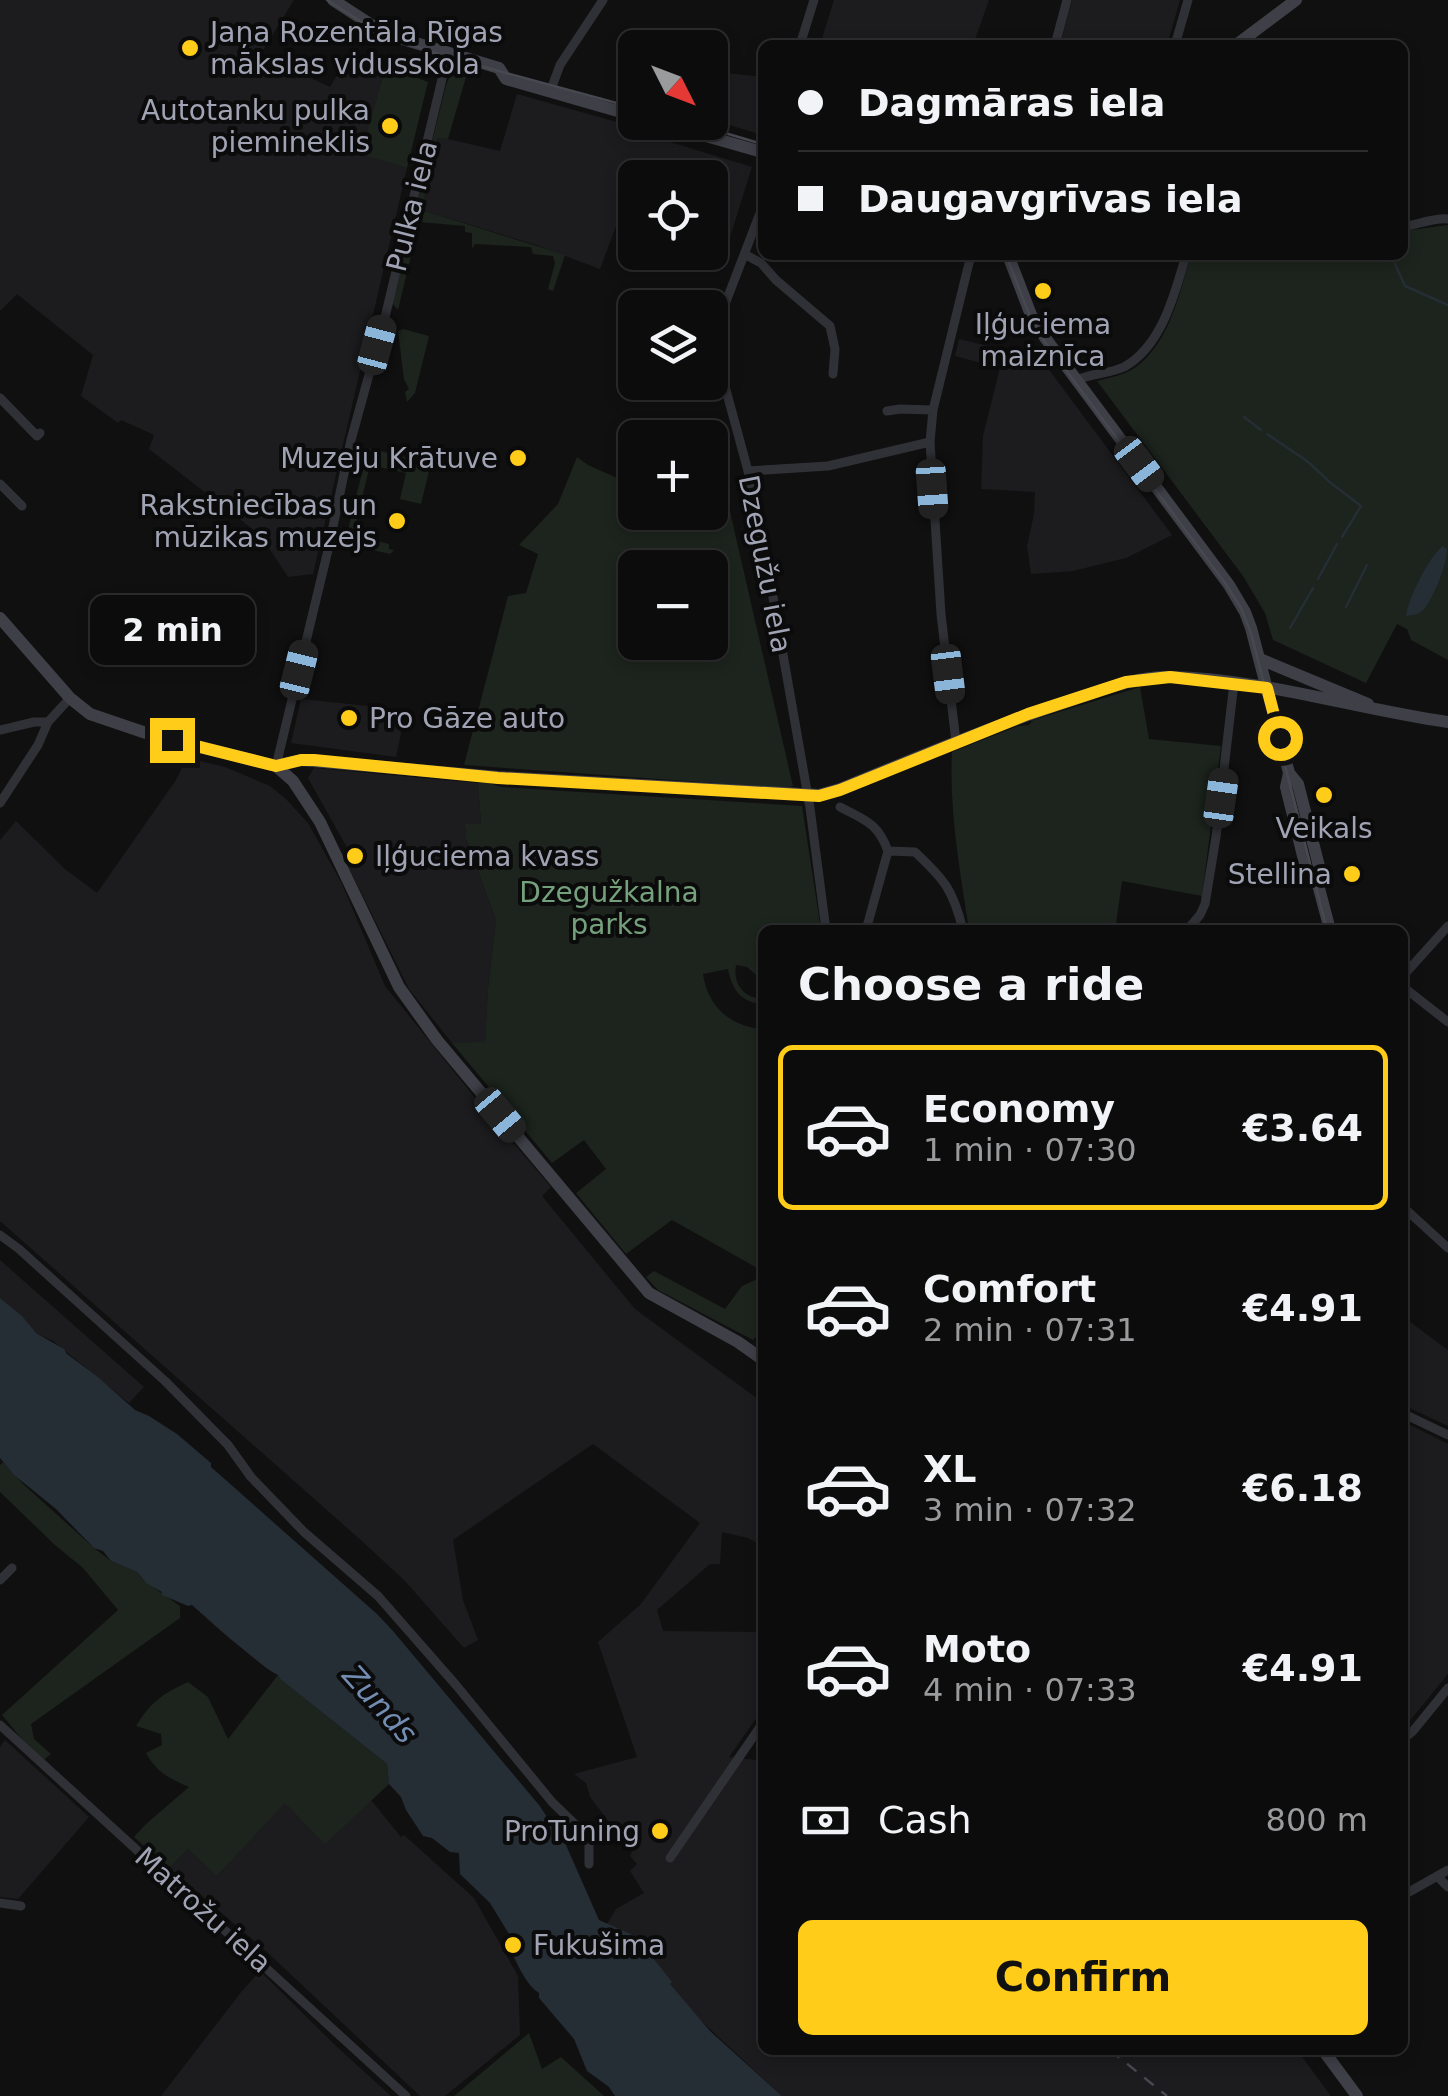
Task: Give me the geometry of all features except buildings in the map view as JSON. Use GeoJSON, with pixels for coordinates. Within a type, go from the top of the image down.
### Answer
{"type":"FeatureCollection","features":[{"type":"Feature","properties":{"kind":"street"},"geometry":{"type":"LineString","coordinates":[[334,0],[385,32],[499,68],[506,79],[618,111]]}},
{"type":"Feature","properties":{"kind":"street"},"geometry":{"type":"LineString","coordinates":[[550,92],[560,65],[603,0]]}},
{"type":"Feature","properties":{"kind":"street"},"geometry":{"type":"LineString","coordinates":[[802,40],[814,0]]}},
{"type":"Feature","properties":{"kind":"street"},"geometry":{"type":"LineString","coordinates":[[1056,40],[1067,0]]}},
{"type":"Feature","properties":{"kind":"street"},"geometry":{"type":"LineString","coordinates":[[1177,40],[1188,0]]}},
{"type":"Feature","properties":{"kind":"street"},"geometry":{"type":"LineString","coordinates":[[1243,40],[1296,0]]}},
{"type":"Feature","properties":{"kind":"street","name":"Pulka iela"},"geometry":{"type":"LineString","coordinates":[[276,766],[448,54]]}},
{"type":"Feature","properties":{"kind":"street"},"geometry":{"type":"LineString","coordinates":[[720,140],[758,151]]}},
{"type":"Feature","properties":{"kind":"street"},"geometry":{"type":"LineString","coordinates":[[1408,226],[1448,219]]}},
{"type":"Feature","properties":{"kind":"street","name":"Dzegužu iela"},"geometry":{"type":"LineString","coordinates":[[758,220],[722,312],[716,357],[748,471],[768,568],[808,796],[825,925]]}},
{"type":"Feature","properties":{"kind":"street"},"geometry":{"type":"LineString","coordinates":[[746,254],[830,326],[833,374]]}},
{"type":"Feature","properties":{"kind":"street"},"geometry":{"type":"LineString","coordinates":[[956,742],[940,614],[930,442],[933,410],[970,260]]}},
{"type":"Feature","properties":{"kind":"street"},"geometry":{"type":"LineString","coordinates":[[1010,260],[1036,322],[1237,596],[1252,628],[1260,659],[1289,774],[1286,786],[1306,868],[1316,877],[1329,925]]}},
{"type":"Feature","properties":{"kind":"street"},"geometry":{"type":"LineString","coordinates":[[1077,380],[1120,368],[1145,349],[1169,307],[1184,260]]}},
{"type":"Feature","properties":{"kind":"street"},"geometry":{"type":"LineString","coordinates":[[0,398],[38,436],[40,433]]}},
{"type":"Feature","properties":{"kind":"street"},"geometry":{"type":"LineString","coordinates":[[887,412],[900,408],[933,410]]}},
{"type":"Feature","properties":{"kind":"street"},"geometry":{"type":"LineString","coordinates":[[748,471],[828,466],[930,442]]}},
{"type":"Feature","properties":{"kind":"street"},"geometry":{"type":"LineString","coordinates":[[0,484],[22,506]]}},
{"type":"Feature","properties":{"kind":"street"},"geometry":{"type":"LineString","coordinates":[[0,618],[70,698],[90,714],[276,766],[293,781],[320,822],[400,987],[438,1040],[649,1293],[758,1356]]}},
{"type":"Feature","properties":{"kind":"street"},"geometry":{"type":"LineString","coordinates":[[1260,659],[1385,712]]}},
{"type":"Feature","properties":{"kind":"street"},"geometry":{"type":"LineString","coordinates":[[276,766],[314,760],[498,778],[819,796],[1028,714],[1143,679],[1170,677],[1267,688],[1448,722]]}},
{"type":"Feature","properties":{"kind":"street"},"geometry":{"type":"LineString","coordinates":[[1191,925],[1205,904],[1234,683]]}},
{"type":"Feature","properties":{"kind":"street"},"geometry":{"type":"LineString","coordinates":[[0,803],[38,745],[48,722],[70,698]]}},
{"type":"Feature","properties":{"kind":"street"},"geometry":{"type":"LineString","coordinates":[[0,730],[48,722]]}},
{"type":"Feature","properties":{"kind":"street"},"geometry":{"type":"LineString","coordinates":[[840,807],[878,828],[888,851],[867,925]]}},
{"type":"Feature","properties":{"kind":"street"},"geometry":{"type":"LineString","coordinates":[[888,851],[914,852],[942,878],[955,899],[962,925]]}},
{"type":"Feature","properties":{"kind":"street"},"geometry":{"type":"LineString","coordinates":[[1408,970],[1448,926]]}},
{"type":"Feature","properties":{"kind":"street"},"geometry":{"type":"LineString","coordinates":[[1408,991],[1448,1022]]}},
{"type":"Feature","properties":{"kind":"street"},"geometry":{"type":"LineString","coordinates":[[1408,1211],[1448,1248]]}},
{"type":"Feature","properties":{"kind":"street"},"geometry":{"type":"LineString","coordinates":[[0,1235],[165,1381],[228,1445],[251,1478],[304,1532],[378,1596],[552,1802],[585,1834],[589,1864]]}},
{"type":"Feature","properties":{"kind":"street"},"geometry":{"type":"LineString","coordinates":[[1408,1416],[1448,1435]]}},
{"type":"Feature","properties":{"kind":"street"},"geometry":{"type":"LineString","coordinates":[[0,1580],[12,1568]]}},
{"type":"Feature","properties":{"kind":"street"},"geometry":{"type":"LineString","coordinates":[[1408,1735],[1448,1688]]}},
{"type":"Feature","properties":{"kind":"street","name":"Matrožu iela"},"geometry":{"type":"LineString","coordinates":[[0,1725],[406,2096]]}},
{"type":"Feature","properties":{"kind":"street"},"geometry":{"type":"LineString","coordinates":[[670,1858],[758,1730]]}},
{"type":"Feature","properties":{"kind":"street"},"geometry":{"type":"LineString","coordinates":[[1408,1893],[1448,1870]]}},
{"type":"Feature","properties":{"kind":"street"},"geometry":{"type":"LineString","coordinates":[[1437,1876],[1448,1887]]}},
{"type":"Feature","properties":{"kind":"street"},"geometry":{"type":"LineString","coordinates":[[0,1903],[20,1906]]}},
{"type":"Feature","properties":{"kind":"street"},"geometry":{"type":"LineString","coordinates":[[1327,2055],[1357,2096]]}},
{"type":"Feature","properties":{"kind":"shaded area"},"geometry":{"type":"Polygon","coordinates":[[[0,0],[294,0],[257,60],[295,79],[300,73],[330,87],[339,72],[384,73],[362,153],[407,168],[313,574],[288,577],[255,531],[149,449],[154,435],[121,420],[118,423],[81,396],[93,355],[17,294],[0,311],[0,0]]]}},
{"type":"Feature","properties":{"kind":"shaded area"},"geometry":{"type":"Polygon","coordinates":[[[834,0],[989,0],[975,40],[822,40],[834,0]]]}},
{"type":"Feature","properties":{"kind":"shaded area"},"geometry":{"type":"Polygon","coordinates":[[[1072,0],[1180,0],[1168,40],[1061,40],[1072,0]]]}},
{"type":"Feature","properties":{"kind":"shaded area"},"geometry":{"type":"Polygon","coordinates":[[[728,73],[758,77],[758,134],[728,125],[728,73]]]}},
{"type":"Feature","properties":{"kind":"shaded area"},"geometry":{"type":"Polygon","coordinates":[[[517,94],[618,122],[618,140],[664,140],[752,167],[730,237],[728,160],[618,160],[618,221],[600,269],[422,210],[439,137],[500,151],[517,94]]]}},
{"type":"Feature","properties":{"kind":"shaded area"},"geometry":{"type":"Polygon","coordinates":[[[959,339],[1035,351],[1172,535],[1126,558],[1073,571],[1031,574],[1027,546],[1035,492],[981,489],[983,436],[1000,368],[955,356],[959,339]]]}},
{"type":"Feature","properties":{"kind":"shaded area"},"geometry":{"type":"Polygon","coordinates":[[[301,699],[406,710],[396,757],[291,743],[301,699]]]}},
{"type":"Feature","properties":{"kind":"shaded area"},"geometry":{"type":"Polygon","coordinates":[[[187,758],[225,767],[270,786],[286,799],[308,823],[342,884],[385,986],[551,1187],[542,1196],[635,1309],[758,1399],[758,1544],[722,1532],[720,1564],[710,1564],[657,1610],[663,1631],[758,1632],[758,1716],[729,1757],[758,1757],[758,2055],[1301,2055],[1331,2096],[782,2096],[695,2015],[637,1936],[607,1924],[616,1909],[644,1893],[630,1871],[637,1864],[630,1856],[632,1852],[590,1797],[586,1783],[574,1774],[637,1757],[598,1642],[641,1604],[700,1523],[593,1444],[453,1540],[463,1600],[478,1640],[464,1648],[405,1581],[363,1542],[0,1221],[0,840],[16,821],[65,869],[97,893],[176,780],[187,758]]]}},
{"type":"Feature","properties":{"kind":"shaded area"},"geometry":{"type":"Polygon","coordinates":[[[314,768],[478,783],[481,823],[464,825],[496,920],[485,1043],[452,1043],[409,989],[342,854],[348,850],[308,778],[314,768]]]}},
{"type":"Feature","properties":{"kind":"shaded area"},"geometry":{"type":"Polygon","coordinates":[[[0,1260],[144,1387],[129,1403],[53,1341],[36,1333],[0,1298],[0,1260]]]}},
{"type":"Feature","properties":{"kind":"shaded area"},"geometry":{"type":"Polygon","coordinates":[[[1408,1320],[1448,1350],[1448,1426],[1408,1407],[1408,1320]]]}},
{"type":"Feature","properties":{"kind":"shaded area"},"geometry":{"type":"Polygon","coordinates":[[[1408,1424],[1448,1444],[1448,1674],[1408,1723],[1408,1424]]]}},
{"type":"Feature","properties":{"kind":"shaded area"},"geometry":{"type":"Polygon","coordinates":[[[5,1740],[89,1817],[18,1899],[0,1897],[0,1747],[5,1740]]]}},
{"type":"Feature","properties":{"kind":"shaded area"},"geometry":{"type":"Polygon","coordinates":[[[371,1800],[401,1837],[404,1835],[474,1898],[518,1976],[520,2035],[445,2096],[420,2096],[267,1952],[169,1868],[188,1849],[218,1875],[285,1802],[357,1812],[371,1800]]]}},
{"type":"Feature","properties":{"kind":"shaded area"},"geometry":{"type":"Polygon","coordinates":[[[260,1971],[336,2046],[391,2096],[161,2096],[260,1971]]]}},
{"type":"Feature","properties":{"kind":"green space"},"geometry":{"type":"Polygon","coordinates":[[[384,73],[404,73],[428,82],[407,168],[361,154],[384,73]]]}},
{"type":"Feature","properties":{"kind":"green space"},"geometry":{"type":"Polygon","coordinates":[[[456,74],[466,77],[448,139],[438,138],[422,210],[565,255],[553,291],[548,289],[555,263],[553,256],[533,254],[531,247],[475,244],[472,249],[472,233],[465,232],[465,226],[419,222],[398,310],[393,304],[394,297],[446,85],[456,74]]]}},
{"type":"Feature","properties":{"kind":"green space"},"geometry":{"type":"Polygon","coordinates":[[[1448,225],[1448,660],[1411,640],[1407,629],[1397,624],[1366,683],[1273,640],[1265,613],[1243,576],[1097,381],[1131,370],[1151,352],[1173,313],[1189,260],[1408,260],[1408,230],[1448,225]]]}},
{"type":"Feature","properties":{"kind":"green space"},"geometry":{"type":"Polygon","coordinates":[[[398,331],[429,336],[415,393],[407,402],[405,392],[409,389],[404,379],[398,331]]]}},
{"type":"Feature","properties":{"kind":"green space"},"geometry":{"type":"Polygon","coordinates":[[[368,448],[405,457],[405,461],[425,466],[429,471],[421,504],[400,499],[406,473],[370,465],[353,535],[389,544],[389,549],[394,550],[390,554],[345,542],[368,448]]]}},
{"type":"Feature","properties":{"kind":"green space"},"geometry":{"type":"Polygon","coordinates":[[[577,457],[618,478],[618,530],[728,530],[728,503],[793,786],[464,765],[508,596],[526,593],[538,554],[519,545],[558,504],[577,457]]]}},
{"type":"Feature","properties":{"kind":"green space"},"geometry":{"type":"Polygon","coordinates":[[[1140,687],[1149,739],[1221,746],[1202,896],[1122,881],[1116,924],[1113,925],[968,925],[954,819],[952,752],[1029,725],[1033,720],[1140,687]]]}},
{"type":"Feature","properties":{"kind":"green space","name":"Dzegužkalna parks"},"geometry":{"type":"Polygon","coordinates":[[[478,783],[802,806],[820,925],[758,925],[758,977],[747,967],[736,965],[735,972],[741,988],[758,998],[758,1003],[739,994],[728,969],[703,974],[710,996],[722,1013],[740,1024],[758,1028],[758,1268],[672,1220],[626,1254],[576,1193],[606,1169],[584,1140],[552,1163],[452,1043],[485,1042],[496,920],[464,824],[481,823],[478,783]]]}},
{"type":"Feature","properties":{"kind":"green space","name":"Dzegužkalna parks"},"geometry":{"type":"Polygon","coordinates":[[[654,1271],[725,1309],[742,1286],[758,1279],[758,1334],[753,1340],[658,1290],[646,1277],[654,1271]]]}},
{"type":"Feature","properties":{"kind":"green space"},"geometry":{"type":"Polygon","coordinates":[[[3,1462],[94,1548],[111,1561],[137,1572],[180,1606],[180,1618],[31,1724],[34,1739],[51,1754],[44,1760],[2,1715],[118,1610],[83,1568],[0,1492],[3,1462]]]}},
{"type":"Feature","properties":{"kind":"green space"},"geometry":{"type":"Polygon","coordinates":[[[278,1675],[387,1764],[389,1784],[325,1844],[285,1803],[217,1876],[188,1849],[169,1868],[134,1837],[189,1787],[164,1774],[146,1753],[162,1745],[161,1734],[136,1726],[158,1700],[188,1682],[208,1697],[228,1739],[278,1675]]]}},
{"type":"Feature","properties":{"kind":"green space"},"geometry":{"type":"Polygon","coordinates":[[[529,2033],[542,2069],[561,2057],[604,2096],[454,2096],[529,2033]]]}},
{"type":"Feature","properties":{"kind":"water"},"geometry":{"type":"Polygon","coordinates":[[[1443,546],[1447,549],[1445,563],[1430,600],[1420,612],[1406,616],[1420,578],[1443,546]]]}},
{"type":"Feature","properties":{"kind":"water","name":"Zunds"},"geometry":{"type":"Polygon","coordinates":[[[0,1298],[36,1333],[64,1349],[135,1410],[177,1434],[377,1614],[539,1805],[566,1845],[599,1920],[636,1936],[710,2031],[782,2096],[615,2096],[587,2071],[574,2039],[519,1967],[510,1949],[519,1945],[515,1939],[508,1946],[509,1934],[490,1903],[460,1874],[459,1853],[423,1836],[389,1784],[387,1764],[192,1605],[162,1595],[137,1572],[111,1561],[103,1551],[94,1548],[0,1458],[0,1298]]]}},
{"type":"Feature","properties":{"kind":"waterway"},"geometry":{"type":"LineString","coordinates":[[1395,264],[1405,286],[1448,305]]}},
{"type":"Feature","properties":{"kind":"waterway"},"geometry":{"type":"LineString","coordinates":[[1244,417],[1261,430]]}},
{"type":"Feature","properties":{"kind":"waterway"},"geometry":{"type":"LineString","coordinates":[[1267,434],[1361,506],[1342,537]]}},
{"type":"Feature","properties":{"kind":"waterway"},"geometry":{"type":"LineString","coordinates":[[1318,579],[1337,544]]}},
{"type":"Feature","properties":{"kind":"waterway"},"geometry":{"type":"LineString","coordinates":[[1346,607],[1367,565]]}},
{"type":"Feature","properties":{"kind":"waterway"},"geometry":{"type":"LineString","coordinates":[[1290,628],[1313,588]]}},
{"type":"Feature","properties":{"kind":"tram line"},"geometry":{"type":"LineString","coordinates":[[327,0],[397,40],[618,103]]}},
{"type":"Feature","properties":{"kind":"tram line"},"geometry":{"type":"LineString","coordinates":[[728,134],[758,143]]}},
{"type":"Feature","properties":{"kind":"tram line"},"geometry":{"type":"LineString","coordinates":[[1008,260],[1031,319],[1045,342],[1241,608],[1251,633],[1326,925]]}},
{"type":"Feature","properties":{"kind":"railway"},"geometry":{"type":"LineString","coordinates":[[1116,2055],[1167,2096]]}},
{"type":"Feature","properties":{"kind":"place","name":"Jaņa Rozentāla Rīgas mākslas vidusskola"},"geometry":{"type":"Point","coordinates":[190,48]}},
{"type":"Feature","properties":{"kind":"place","name":"Autotanku pulka piemineklis"},"geometry":{"type":"Point","coordinates":[390,126]}},
{"type":"Feature","properties":{"kind":"place","name":"Iļģuciema maiznīca"},"geometry":{"type":"Point","coordinates":[1043,291]}},
{"type":"Feature","properties":{"kind":"place","name":"Muzeju Krātuve"},"geometry":{"type":"Point","coordinates":[518,458]}},
{"type":"Feature","properties":{"kind":"place","name":"Rakstniecības un mūzikas muzejs"},"geometry":{"type":"Point","coordinates":[397,521]}},
{"type":"Feature","properties":{"kind":"place","name":"Pro Gāze auto"},"geometry":{"type":"Point","coordinates":[349,718]}},
{"type":"Feature","properties":{"kind":"place","name":"Veikals"},"geometry":{"type":"Point","coordinates":[1324,795]}},
{"type":"Feature","properties":{"kind":"place","name":"Iļģuciema kvass"},"geometry":{"type":"Point","coordinates":[355,856]}},
{"type":"Feature","properties":{"kind":"place","name":"Stellina"},"geometry":{"type":"Point","coordinates":[1352,874]}},
{"type":"Feature","properties":{"kind":"place","name":"ProTuning"},"geometry":{"type":"Point","coordinates":[660,1831]}},
{"type":"Feature","properties":{"kind":"place","name":"Fukušima"},"geometry":{"type":"Point","coordinates":[513,1945]}},
{"type":"Feature","properties":{"kind":"route"},"geometry":{"type":"LineString","coordinates":[[172,740],[276,766],[314,760],[498,778],[819,796],[1028,714],[1126,682],[1170,677],[1267,688],[1280,738]]}}]}
